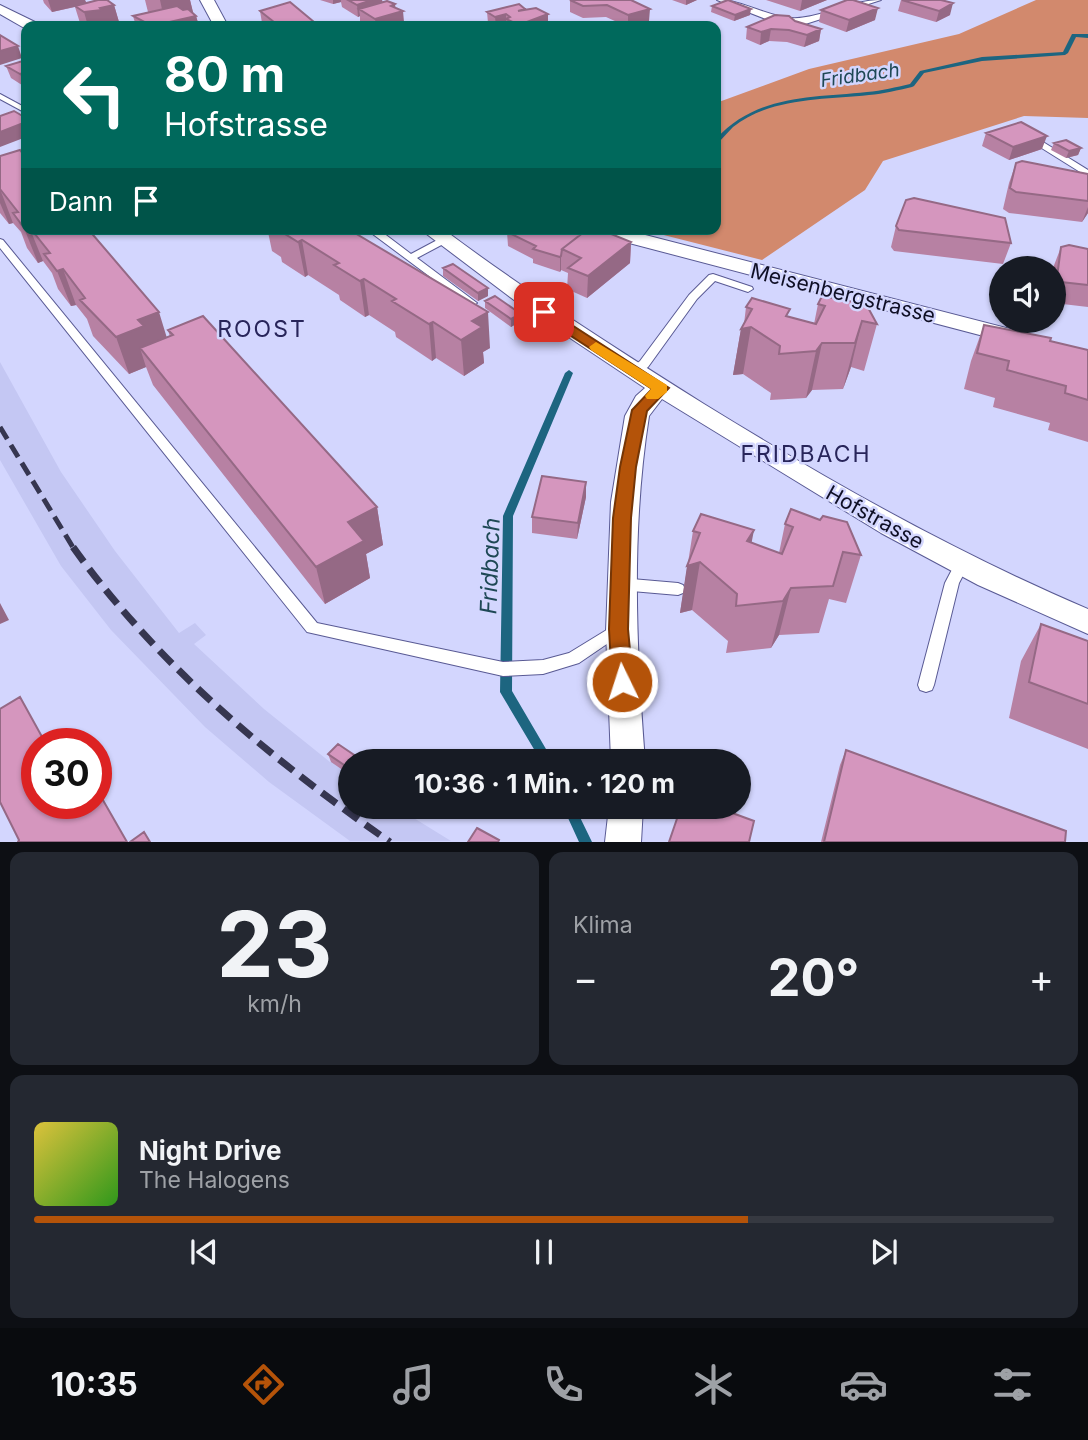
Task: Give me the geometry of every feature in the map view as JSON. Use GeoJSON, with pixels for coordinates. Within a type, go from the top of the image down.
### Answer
{"type":"FeatureCollection","features":[{"type":"Feature","properties":{"kind":"street"},"geometry":{"type":"LineString","coordinates":[[207,0],[218,21]]}},
{"type":"Feature","properties":{"kind":"street"},"geometry":{"type":"LineString","coordinates":[[724,0],[786,22],[799,22],[874,0]]}},
{"type":"Feature","properties":{"kind":"street"},"geometry":{"type":"LineString","coordinates":[[0,9],[23,21]]}},
{"type":"Feature","properties":{"kind":"street","name":"Hofstrasse"},"geometry":{"type":"LineString","coordinates":[[437,235],[509,288],[634,371],[803,477],[962,564],[1088,622]]}},
{"type":"Feature","properties":{"kind":"street","name":"Meisenbergstrasse"},"geometry":{"type":"LineString","coordinates":[[621,235],[1036,342]]}},
{"type":"Feature","properties":{"kind":"street"},"geometry":{"type":"LineString","coordinates":[[627,749],[618,629],[622,518],[637,416],[644,402],[662,388]]}},
{"type":"Feature","properties":{"kind":"street"},"geometry":{"type":"LineString","coordinates":[[623,842],[625,819]]}},
{"type":"Feature","properties":{"kind":"lane"},"geometry":{"type":"LineString","coordinates":[[0,96],[21,108]]}},
{"type":"Feature","properties":{"kind":"lane"},"geometry":{"type":"LineString","coordinates":[[1035,140],[1088,174]]}},
{"type":"Feature","properties":{"kind":"lane"},"geometry":{"type":"LineString","coordinates":[[379,235],[472,303]]}},
{"type":"Feature","properties":{"kind":"lane"},"geometry":{"type":"LineString","coordinates":[[410,258],[437,235]]}},
{"type":"Feature","properties":{"kind":"lane"},"geometry":{"type":"LineString","coordinates":[[0,242],[312,628],[483,665],[522,668],[543,667],[574,657],[618,629]]}},
{"type":"Feature","properties":{"kind":"lane"},"geometry":{"type":"LineString","coordinates":[[634,371],[643,364],[694,297],[713,277],[748,289]]}},
{"type":"Feature","properties":{"kind":"lane"},"geometry":{"type":"LineString","coordinates":[[926,685],[952,583],[962,564]]}},
{"type":"Feature","properties":{"kind":"lane"},"geometry":{"type":"LineString","coordinates":[[620,584],[678,589]]}},
{"type":"Feature","properties":{"kind":"shaded area"},"geometry":{"type":"Polygon","coordinates":[[[1036,0],[1088,0],[1088,118],[1024,116],[883,161],[865,190],[762,260],[664,235],[721,235],[721,101],[809,69],[959,34],[1036,0]]]}},
{"type":"Feature","properties":{"kind":"shaded area"},"geometry":{"type":"Polygon","coordinates":[[[0,362],[61,472],[115,551],[179,633],[195,623],[206,635],[194,644],[264,709],[330,762],[338,762],[338,819],[415,819],[451,841],[350,841],[269,782],[205,727],[111,630],[61,566],[0,460],[0,362]]]}},
{"type":"Feature","properties":{"kind":"building"},"geometry":{"type":"Polygon","coordinates":[[[107,0],[114,5],[100,8],[102,10],[84,12],[75,6],[107,0]]]}},
{"type":"Feature","properties":{"kind":"building"},"geometry":{"type":"Polygon","coordinates":[[[348,0],[372,0],[357,5],[348,0]]]}},
{"type":"Feature","properties":{"kind":"building"},"geometry":{"type":"Polygon","coordinates":[[[570,0],[631,0],[650,9],[628,15],[607,5],[583,6],[570,0]]]}},
{"type":"Feature","properties":{"kind":"building"},"geometry":{"type":"Polygon","coordinates":[[[728,0],[751,9],[735,15],[712,6],[728,0]]]}},
{"type":"Feature","properties":{"kind":"building"},"geometry":{"type":"Polygon","coordinates":[[[847,0],[878,8],[849,20],[821,10],[847,0]]]}},
{"type":"Feature","properties":{"kind":"building"},"geometry":{"type":"Polygon","coordinates":[[[902,0],[941,0],[953,3],[939,11],[902,0]]]}},
{"type":"Feature","properties":{"kind":"building"},"geometry":{"type":"Polygon","coordinates":[[[387,1],[395,4],[391,6],[403,11],[375,19],[359,9],[387,1]]]}},
{"type":"Feature","properties":{"kind":"building"},"geometry":{"type":"Polygon","coordinates":[[[290,2],[313,21],[273,21],[260,11],[290,2]]]}},
{"type":"Feature","properties":{"kind":"building"},"geometry":{"type":"Polygon","coordinates":[[[519,4],[525,9],[518,11],[536,8],[548,14],[530,21],[510,21],[506,19],[510,17],[506,14],[495,17],[487,12],[519,4]]]}},
{"type":"Feature","properties":{"kind":"building"},"geometry":{"type":"Polygon","coordinates":[[[177,6],[183,10],[188,9],[196,16],[174,21],[142,21],[133,16],[177,6]]]}},
{"type":"Feature","properties":{"kind":"building"},"geometry":{"type":"Polygon","coordinates":[[[775,15],[789,16],[795,21],[821,29],[807,35],[789,30],[771,29],[761,32],[747,27],[775,15]]]}},
{"type":"Feature","properties":{"kind":"building"},"geometry":{"type":"Polygon","coordinates":[[[0,35],[18,46],[0,51],[0,35]]]}},
{"type":"Feature","properties":{"kind":"building"},"geometry":{"type":"Polygon","coordinates":[[[21,62],[21,74],[20,74],[6,66],[21,62]]]}},
{"type":"Feature","properties":{"kind":"building"},"geometry":{"type":"Polygon","coordinates":[[[14,111],[21,115],[21,124],[0,132],[0,116],[14,111]]]}},
{"type":"Feature","properties":{"kind":"building"},"geometry":{"type":"Polygon","coordinates":[[[1021,122],[1047,136],[1013,147],[986,133],[1021,122]]]}},
{"type":"Feature","properties":{"kind":"building"},"geometry":{"type":"Polygon","coordinates":[[[1066,140],[1081,148],[1069,151],[1054,143],[1066,140]]]}},
{"type":"Feature","properties":{"kind":"building"},"geometry":{"type":"Polygon","coordinates":[[[21,151],[21,224],[13,213],[18,212],[0,189],[0,156],[21,151]]]}},
{"type":"Feature","properties":{"kind":"building"},"geometry":{"type":"Polygon","coordinates":[[[1022,161],[1088,174],[1088,201],[1016,192],[1010,188],[1016,163],[1022,161]]]}},
{"type":"Feature","properties":{"kind":"building"},"geometry":{"type":"Polygon","coordinates":[[[914,198],[1005,218],[1011,243],[899,230],[896,226],[906,200],[914,198]]]}},
{"type":"Feature","properties":{"kind":"building"},"geometry":{"type":"Polygon","coordinates":[[[36,235],[93,235],[159,312],[138,320],[144,326],[116,337],[80,300],[85,298],[63,269],[57,271],[44,254],[50,253],[36,235]]]}},
{"type":"Feature","properties":{"kind":"building"},"geometry":{"type":"Polygon","coordinates":[[[287,235],[358,235],[488,312],[472,321],[482,327],[461,340],[392,301],[396,299],[364,279],[360,281],[334,265],[339,263],[302,240],[298,242],[287,235]]]}},
{"type":"Feature","properties":{"kind":"building"},"geometry":{"type":"Polygon","coordinates":[[[513,235],[580,235],[562,249],[560,257],[533,249],[536,246],[513,235]]]}},
{"type":"Feature","properties":{"kind":"building"},"geometry":{"type":"Polygon","coordinates":[[[580,235],[614,235],[631,242],[588,276],[568,268],[581,258],[562,249],[580,235]]]}},
{"type":"Feature","properties":{"kind":"building"},"geometry":{"type":"Polygon","coordinates":[[[1069,245],[1088,249],[1088,285],[1066,283],[1066,256],[1060,256],[1061,247],[1069,245]]]}},
{"type":"Feature","properties":{"kind":"building"},"geometry":{"type":"Polygon","coordinates":[[[453,264],[488,288],[478,293],[443,268],[453,264]]]}},
{"type":"Feature","properties":{"kind":"building"},"geometry":{"type":"Polygon","coordinates":[[[495,296],[521,314],[511,319],[485,301],[495,296]]]}},
{"type":"Feature","properties":{"kind":"building"},"geometry":{"type":"Polygon","coordinates":[[[822,296],[866,304],[877,324],[862,321],[855,343],[822,343],[816,351],[779,354],[780,346],[751,327],[741,329],[752,309],[746,307],[752,298],[790,309],[786,316],[816,324],[825,306],[818,304],[822,296]]]}},
{"type":"Feature","properties":{"kind":"building"},"geometry":{"type":"Polygon","coordinates":[[[203,316],[377,507],[348,522],[364,541],[316,567],[140,348],[173,335],[168,330],[203,316]]]}},
{"type":"Feature","properties":{"kind":"building"},"geometry":{"type":"Polygon","coordinates":[[[984,325],[989,326],[989,333],[1025,333],[1088,350],[1088,400],[1065,393],[1066,386],[1007,370],[1009,361],[977,353],[984,325]]]}},
{"type":"Feature","properties":{"kind":"building"},"geometry":{"type":"Polygon","coordinates":[[[542,476],[586,482],[578,523],[532,517],[542,476]]]}},
{"type":"Feature","properties":{"kind":"building"},"geometry":{"type":"Polygon","coordinates":[[[791,509],[820,520],[823,516],[847,522],[861,555],[843,552],[833,586],[791,588],[783,601],[736,606],[737,594],[700,562],[687,566],[700,533],[693,531],[701,514],[754,530],[747,541],[782,554],[793,527],[785,524],[791,509]]]}},
{"type":"Feature","properties":{"kind":"building"},"geometry":{"type":"Polygon","coordinates":[[[1041,624],[1088,641],[1088,704],[1029,682],[1041,624]]]}},
{"type":"Feature","properties":{"kind":"building"},"geometry":{"type":"Polygon","coordinates":[[[20,697],[37,728],[21,728],[21,819],[112,819],[112,816],[127,842],[18,842],[0,802],[0,709],[20,697]]]}},
{"type":"Feature","properties":{"kind":"building"},"geometry":{"type":"Polygon","coordinates":[[[338,744],[345,749],[338,749],[338,761],[328,754],[338,744]]]}},
{"type":"Feature","properties":{"kind":"building"},"geometry":{"type":"Polygon","coordinates":[[[846,750],[1066,831],[1065,842],[824,842],[846,750]]]}},
{"type":"Feature","properties":{"kind":"building"},"geometry":{"type":"Polygon","coordinates":[[[677,819],[754,821],[749,842],[669,842],[677,819]]]}},
{"type":"Feature","properties":{"kind":"building"},"geometry":{"type":"Polygon","coordinates":[[[477,828],[499,840],[498,842],[468,842],[477,828]]]}},
{"type":"Feature","properties":{"kind":"building"},"geometry":{"type":"Polygon","coordinates":[[[144,832],[150,842],[130,842],[144,832]]]}},
{"type":"Feature","properties":{"kind":"waterway","name":"Fridbach"},"geometry":{"type":"LineString","coordinates":[[721,137],[746,116],[764,108],[912,85],[922,72],[982,59],[1065,53],[1074,35],[1088,36]]}},
{"type":"Feature","properties":{"kind":"waterway","name":"Fridbach"},"geometry":{"type":"LineString","coordinates":[[540,749],[506,692],[508,516],[569,373]]}},
{"type":"Feature","properties":{"kind":"waterway","name":"Fridbach"},"geometry":{"type":"LineString","coordinates":[[575,819],[586,842]]}},
{"type":"Feature","properties":{"kind":"railway"},"geometry":{"type":"LineString","coordinates":[[0,427],[74,549]]}},
{"type":"Feature","properties":{"kind":"railway"},"geometry":{"type":"LineString","coordinates":[[73,547],[106,591],[179,671],[260,743],[390,842]]}},
{"type":"Feature","properties":{"kind":"slow traffic"},"geometry":{"type":"LineString","coordinates":[[596,347],[662,388],[653,396]]}},
{"type":"Feature","properties":{"kind":"district","name":"ROOST"},"geometry":{"type":"Point","coordinates":[262,329]}},
{"type":"Feature","properties":{"kind":"district","name":"FRIDBACH"},"geometry":{"type":"Point","coordinates":[806,454]}},
{"type":"Feature","properties":{"kind":"route"},"geometry":{"type":"LineString","coordinates":[[544,312],[662,388],[644,402],[637,416],[630,450],[622,518],[618,629],[622,682]]}}]}
